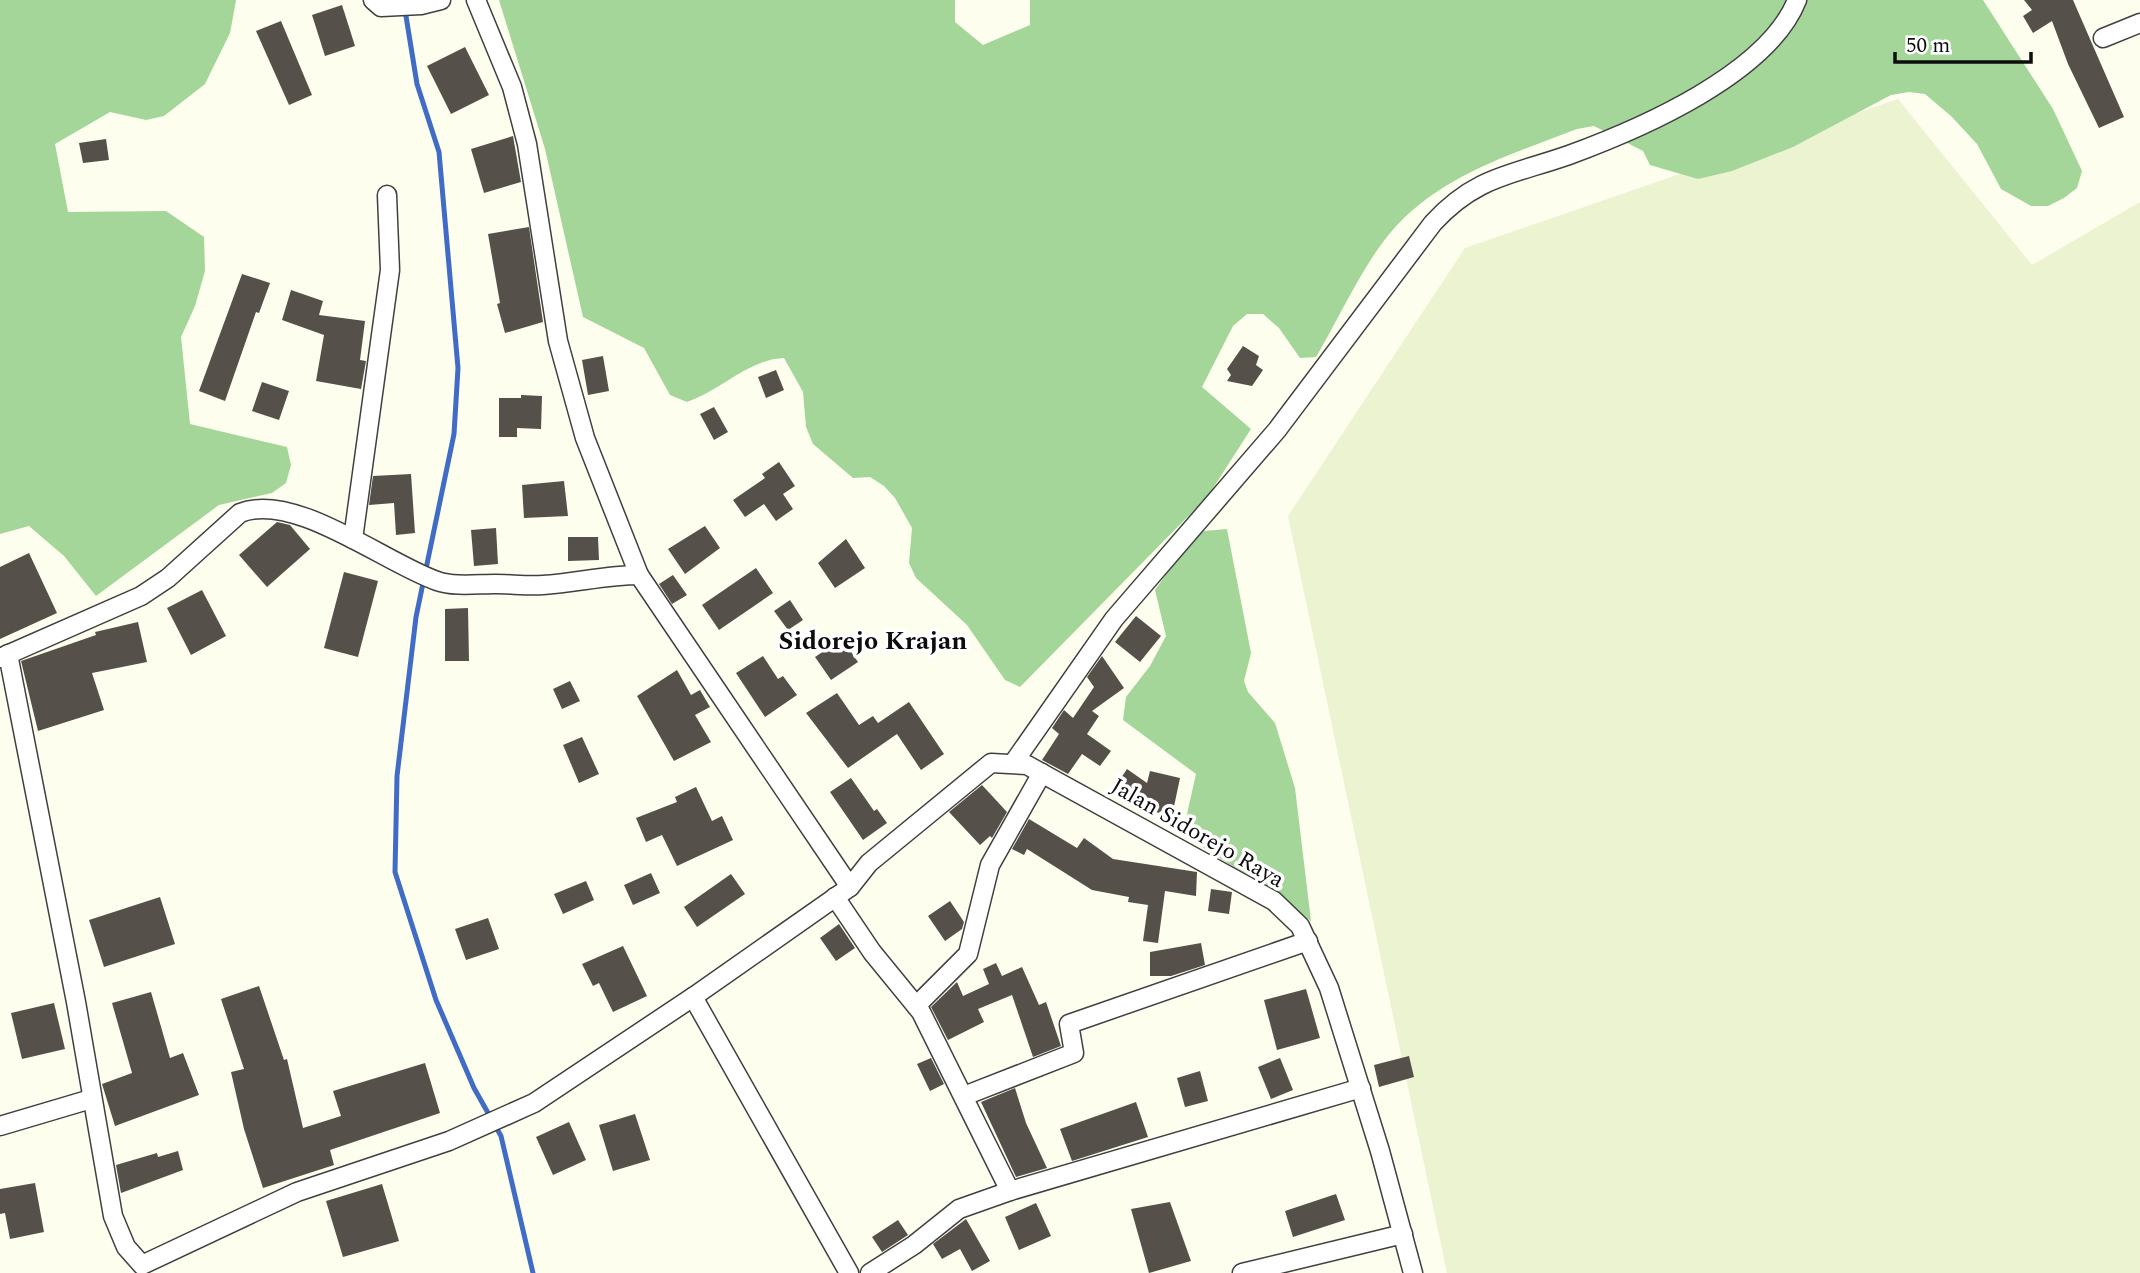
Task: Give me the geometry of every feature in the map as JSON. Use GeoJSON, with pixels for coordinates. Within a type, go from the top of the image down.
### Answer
{"type":"FeatureCollection","features":[{"type":"Feature","properties":{"kind":"street"},"geometry":{"type":"LineString","coordinates":[[377,4],[421,5],[440,0]]}},
{"type":"Feature","properties":{"kind":"street"},"geometry":{"type":"LineString","coordinates":[[476,0],[512,87],[527,144],[556,330],[585,438],[639,575],[840,882],[872,953],[916,1006],[1010,1191]]}},
{"type":"Feature","properties":{"kind":"street"},"geometry":{"type":"LineString","coordinates":[[639,575],[606,576],[541,585],[439,582],[391,561],[324,523],[267,509],[250,509],[240,513],[168,578],[141,596],[4,656],[113,1216],[135,1269],[297,1192],[449,1141],[534,1103],[693,997],[840,882],[869,863],[960,785],[991,763],[1014,762],[1114,619],[1277,430],[1433,223],[1454,200],[1491,180],[1579,151],[1642,124],[1725,79],[1778,35],[1797,0]]}},
{"type":"Feature","properties":{"kind":"street"},"geometry":{"type":"LineString","coordinates":[[2103,38],[2140,23]]}},
{"type":"Feature","properties":{"kind":"street"},"geometry":{"type":"LineString","coordinates":[[353,539],[390,270],[387,195]]}},
{"type":"Feature","properties":{"kind":"street","name":"Jalan Sidorejo Raya"},"geometry":{"type":"LineString","coordinates":[[1014,762],[1042,773],[1274,901],[1300,926],[1329,988],[1361,1088],[1413,1273]]}},
{"type":"Feature","properties":{"kind":"street"},"geometry":{"type":"LineString","coordinates":[[916,1006],[968,954],[990,865],[1042,773]]}},
{"type":"Feature","properties":{"kind":"street"},"geometry":{"type":"LineString","coordinates":[[964,1096],[1074,1053],[1069,1024],[1308,941]]}},
{"type":"Feature","properties":{"kind":"street"},"geometry":{"type":"LineString","coordinates":[[693,997],[849,1273]]}},
{"type":"Feature","properties":{"kind":"street"},"geometry":{"type":"LineString","coordinates":[[870,1273],[914,1245],[959,1209],[1010,1191],[1361,1088]]}},
{"type":"Feature","properties":{"kind":"street"},"geometry":{"type":"LineString","coordinates":[[0,1126],[91,1099]]}},
{"type":"Feature","properties":{"kind":"street"},"geometry":{"type":"LineString","coordinates":[[1242,1273],[1402,1234]]}},
{"type":"Feature","properties":{"kind":"green space"},"geometry":{"type":"Polygon","coordinates":[[[0,0],[236,0],[230,33],[205,84],[164,116],[146,120],[110,112],[55,144],[68,212],[166,211],[204,237],[205,271],[195,306],[181,337],[190,424],[287,447],[291,465],[286,483],[272,493],[219,505],[96,596],[64,556],[29,526],[0,534],[0,0]]]}},
{"type":"Feature","properties":{"kind":"green space"},"geometry":{"type":"Polygon","coordinates":[[[499,0],[955,0],[955,22],[983,45],[1030,25],[1030,0],[1983,0],[2053,109],[2082,171],[2077,188],[2064,198],[2048,206],[2031,206],[2001,189],[1977,144],[1951,116],[1925,94],[1909,92],[1891,95],[1793,147],[1732,171],[1698,179],[1650,165],[1643,151],[1594,126],[1577,129],[1477,169],[1431,196],[1391,232],[1361,275],[1316,357],[1300,358],[1279,328],[1263,314],[1247,314],[1233,326],[1202,387],[1251,429],[1208,496],[1020,687],[1005,680],[967,625],[916,578],[909,563],[912,528],[895,498],[884,486],[870,477],[853,478],[813,444],[806,427],[803,392],[784,358],[747,369],[687,402],[670,395],[644,348],[583,317],[545,149],[499,0]]]}},
{"type":"Feature","properties":{"kind":"green space"},"geometry":{"type":"Polygon","coordinates":[[[1898,99],[2032,265],[2140,202],[2140,1273],[1447,1273],[1288,516],[1465,248],[1898,99]]]}},
{"type":"Feature","properties":{"kind":"green space"},"geometry":{"type":"Polygon","coordinates":[[[1227,529],[1251,653],[1244,681],[1248,692],[1275,723],[1295,788],[1311,921],[1179,832],[1187,814],[1196,774],[1123,720],[1126,697],[1150,666],[1166,636],[1155,590],[1182,552],[1204,531],[1227,529]]]}},
{"type":"Feature","properties":{"kind":"building"},"geometry":{"type":"Polygon","coordinates":[[[2024,0],[2073,0],[2124,117],[2099,128],[2068,64],[2052,21],[2033,33],[2023,16],[2032,10],[2024,0]]]}},
{"type":"Feature","properties":{"kind":"building"},"geometry":{"type":"Polygon","coordinates":[[[342,5],[355,46],[325,56],[312,15],[342,5]]]}},
{"type":"Feature","properties":{"kind":"building"},"geometry":{"type":"Polygon","coordinates":[[[281,21],[312,95],[289,105],[256,31],[281,21]]]}},
{"type":"Feature","properties":{"kind":"building"},"geometry":{"type":"Polygon","coordinates":[[[465,47],[489,95],[451,114],[427,66],[465,47]]]}},
{"type":"Feature","properties":{"kind":"building"},"geometry":{"type":"Polygon","coordinates":[[[513,136],[521,182],[484,193],[471,149],[513,136]]]}},
{"type":"Feature","properties":{"kind":"building"},"geometry":{"type":"Polygon","coordinates":[[[106,139],[109,160],[83,163],[79,143],[106,139]]]}},
{"type":"Feature","properties":{"kind":"building"},"geometry":{"type":"Polygon","coordinates":[[[529,227],[543,322],[505,333],[497,304],[500,303],[488,234],[529,227]]]}},
{"type":"Feature","properties":{"kind":"building"},"geometry":{"type":"Polygon","coordinates":[[[242,274],[270,283],[259,313],[256,312],[225,401],[199,391],[242,274]]]}},
{"type":"Feature","properties":{"kind":"building"},"geometry":{"type":"Polygon","coordinates":[[[291,290],[323,301],[319,315],[365,321],[360,360],[366,361],[361,389],[316,381],[324,335],[282,320],[291,290]]]}},
{"type":"Feature","properties":{"kind":"building"},"geometry":{"type":"Polygon","coordinates":[[[1243,346],[1259,356],[1256,365],[1263,370],[1252,386],[1227,381],[1231,375],[1227,369],[1243,346]]]}},
{"type":"Feature","properties":{"kind":"building"},"geometry":{"type":"Polygon","coordinates":[[[603,356],[609,391],[588,395],[582,360],[603,356]]]}},
{"type":"Feature","properties":{"kind":"building"},"geometry":{"type":"Polygon","coordinates":[[[776,370],[784,390],[766,398],[758,377],[776,370]]]}},
{"type":"Feature","properties":{"kind":"building"},"geometry":{"type":"Polygon","coordinates":[[[262,382],[289,391],[279,420],[252,411],[262,382]]]}},
{"type":"Feature","properties":{"kind":"building"},"geometry":{"type":"Polygon","coordinates":[[[521,395],[542,396],[541,429],[517,428],[517,437],[499,437],[499,398],[521,398],[521,395]]]}},
{"type":"Feature","properties":{"kind":"building"},"geometry":{"type":"Polygon","coordinates":[[[714,407],[728,432],[714,440],[700,414],[714,407]]]}},
{"type":"Feature","properties":{"kind":"building"},"geometry":{"type":"Polygon","coordinates":[[[779,462],[795,486],[783,494],[793,509],[776,521],[764,504],[745,517],[733,500],[765,478],[762,474],[779,462]]]}},
{"type":"Feature","properties":{"kind":"building"},"geometry":{"type":"Polygon","coordinates":[[[411,474],[415,533],[396,535],[394,503],[369,505],[373,476],[411,474]]]}},
{"type":"Feature","properties":{"kind":"building"},"geometry":{"type":"Polygon","coordinates":[[[564,481],[568,516],[524,518],[522,485],[564,481]]]}},
{"type":"Feature","properties":{"kind":"building"},"geometry":{"type":"Polygon","coordinates":[[[277,522],[290,525],[310,549],[267,587],[239,555],[277,522]]]}},
{"type":"Feature","properties":{"kind":"building"},"geometry":{"type":"Polygon","coordinates":[[[705,526],[720,548],[685,574],[668,549],[705,526]]]}},
{"type":"Feature","properties":{"kind":"building"},"geometry":{"type":"Polygon","coordinates":[[[496,528],[498,564],[474,566],[471,530],[496,528]]]}},
{"type":"Feature","properties":{"kind":"building"},"geometry":{"type":"Polygon","coordinates":[[[568,537],[598,537],[599,560],[568,561],[568,537]]]}},
{"type":"Feature","properties":{"kind":"building"},"geometry":{"type":"Polygon","coordinates":[[[846,539],[865,568],[835,588],[818,563],[846,539]]]}},
{"type":"Feature","properties":{"kind":"building"},"geometry":{"type":"Polygon","coordinates":[[[29,553],[57,613],[0,639],[0,567],[29,553]]]}},
{"type":"Feature","properties":{"kind":"building"},"geometry":{"type":"Polygon","coordinates":[[[756,568],[773,593],[719,630],[702,605],[756,568]]]}},
{"type":"Feature","properties":{"kind":"building"},"geometry":{"type":"Polygon","coordinates":[[[344,572],[378,581],[358,657],[324,648],[344,572]]]}},
{"type":"Feature","properties":{"kind":"building"},"geometry":{"type":"Polygon","coordinates":[[[673,575],[687,595],[672,604],[659,584],[673,575]]]}},
{"type":"Feature","properties":{"kind":"building"},"geometry":{"type":"Polygon","coordinates":[[[202,590],[226,636],[191,655],[167,608],[202,590]]]}},
{"type":"Feature","properties":{"kind":"building"},"geometry":{"type":"Polygon","coordinates":[[[790,600],[803,620],[788,630],[774,611],[790,600]]]}},
{"type":"Feature","properties":{"kind":"building"},"geometry":{"type":"Polygon","coordinates":[[[468,608],[469,661],[445,661],[445,609],[468,608]]]}},
{"type":"Feature","properties":{"kind":"building"},"geometry":{"type":"Polygon","coordinates":[[[1136,616],[1161,636],[1140,662],[1115,642],[1136,616]]]}},
{"type":"Feature","properties":{"kind":"building"},"geometry":{"type":"Polygon","coordinates":[[[138,622],[147,662],[92,673],[104,710],[38,731],[21,661],[96,635],[95,632],[138,622]]]}},
{"type":"Feature","properties":{"kind":"building"},"geometry":{"type":"Polygon","coordinates":[[[842,639],[858,662],[831,680],[815,657],[842,639]]]}},
{"type":"Feature","properties":{"kind":"building"},"geometry":{"type":"Polygon","coordinates":[[[763,656],[778,679],[783,676],[797,695],[765,717],[736,673],[763,656]]]}},
{"type":"Feature","properties":{"kind":"building"},"geometry":{"type":"Polygon","coordinates":[[[1102,656],[1124,688],[1092,711],[1099,716],[1087,734],[1111,751],[1100,766],[1082,754],[1068,774],[1042,760],[1059,734],[1052,728],[1064,710],[1073,718],[1094,687],[1087,677],[1102,656]]]}},
{"type":"Feature","properties":{"kind":"building"},"geometry":{"type":"Polygon","coordinates":[[[677,670],[691,695],[700,690],[710,707],[695,715],[711,742],[674,761],[637,696],[677,670]]]}},
{"type":"Feature","properties":{"kind":"building"},"geometry":{"type":"Polygon","coordinates":[[[570,681],[580,701],[562,709],[553,689],[570,681]]]}},
{"type":"Feature","properties":{"kind":"building"},"geometry":{"type":"Polygon","coordinates":[[[837,693],[859,725],[873,716],[878,723],[909,702],[944,754],[921,770],[897,734],[848,768],[806,713],[837,693]]]}},
{"type":"Feature","properties":{"kind":"building"},"geometry":{"type":"Polygon","coordinates":[[[582,737],[599,774],[579,783],[563,745],[582,737]]]}},
{"type":"Feature","properties":{"kind":"building"},"geometry":{"type":"Polygon","coordinates":[[[1127,769],[1147,783],[1150,771],[1180,778],[1172,816],[1131,806],[1111,793],[1127,769]]]}},
{"type":"Feature","properties":{"kind":"building"},"geometry":{"type":"Polygon","coordinates":[[[851,778],[874,811],[877,809],[887,823],[863,840],[830,792],[851,778]]]}},
{"type":"Feature","properties":{"kind":"building"},"geometry":{"type":"Polygon","coordinates":[[[982,785],[1007,812],[992,838],[990,836],[980,845],[949,812],[982,785]]]}},
{"type":"Feature","properties":{"kind":"building"},"geometry":{"type":"Polygon","coordinates":[[[696,787],[712,821],[722,816],[733,840],[677,866],[662,835],[646,842],[636,818],[677,802],[675,797],[696,787]]]}},
{"type":"Feature","properties":{"kind":"building"},"geometry":{"type":"Polygon","coordinates":[[[1029,819],[1077,848],[1084,838],[1113,859],[1197,872],[1196,896],[1165,891],[1158,943],[1143,941],[1148,905],[1128,902],[1129,897],[1092,890],[1027,849],[1024,855],[1012,849],[1029,819]]]}},
{"type":"Feature","properties":{"kind":"building"},"geometry":{"type":"Polygon","coordinates":[[[651,873],[660,893],[633,905],[624,885],[651,873]]]}},
{"type":"Feature","properties":{"kind":"building"},"geometry":{"type":"Polygon","coordinates":[[[731,874],[745,894],[697,927],[684,907],[731,874]]]}},
{"type":"Feature","properties":{"kind":"building"},"geometry":{"type":"Polygon","coordinates":[[[586,881],[594,900],[563,914],[554,894],[586,881]]]}},
{"type":"Feature","properties":{"kind":"building"},"geometry":{"type":"Polygon","coordinates":[[[1211,889],[1232,892],[1229,914],[1208,911],[1211,889]]]}},
{"type":"Feature","properties":{"kind":"building"},"geometry":{"type":"Polygon","coordinates":[[[160,897],[175,944],[104,967],[89,920],[160,897]]]}},
{"type":"Feature","properties":{"kind":"building"},"geometry":{"type":"Polygon","coordinates":[[[950,901],[964,922],[962,929],[945,941],[928,916],[950,901]]]}},
{"type":"Feature","properties":{"kind":"building"},"geometry":{"type":"Polygon","coordinates":[[[488,918],[499,949],[466,960],[455,929],[488,918]]]}},
{"type":"Feature","properties":{"kind":"building"},"geometry":{"type":"Polygon","coordinates":[[[839,924],[855,948],[836,961],[820,938],[839,924]]]}},
{"type":"Feature","properties":{"kind":"building"},"geometry":{"type":"Polygon","coordinates":[[[1201,943],[1205,965],[1171,976],[1150,976],[1150,952],[1201,943]]]}},
{"type":"Feature","properties":{"kind":"building"},"geometry":{"type":"Polygon","coordinates":[[[623,946],[647,996],[613,1012],[599,983],[593,986],[582,964],[623,946]]]}},
{"type":"Feature","properties":{"kind":"building"},"geometry":{"type":"Polygon","coordinates":[[[996,963],[1002,976],[1022,967],[1039,1005],[1046,1002],[1061,1046],[1033,1057],[1012,995],[978,1009],[984,1022],[948,1040],[931,1007],[957,982],[963,996],[989,984],[983,969],[996,963]]]}},
{"type":"Feature","properties":{"kind":"building"},"geometry":{"type":"Polygon","coordinates":[[[259,986],[284,1060],[287,1059],[303,1128],[341,1116],[333,1091],[425,1063],[440,1113],[330,1150],[334,1165],[263,1188],[244,1129],[231,1072],[244,1069],[221,999],[259,986]]]}},
{"type":"Feature","properties":{"kind":"building"},"geometry":{"type":"Polygon","coordinates":[[[1306,989],[1320,1038],[1277,1050],[1264,1000],[1306,989]]]}},
{"type":"Feature","properties":{"kind":"building"},"geometry":{"type":"Polygon","coordinates":[[[151,992],[170,1058],[183,1053],[199,1095],[115,1126],[102,1084],[132,1073],[112,1003],[151,992]]]}},
{"type":"Feature","properties":{"kind":"building"},"geometry":{"type":"Polygon","coordinates":[[[54,1003],[65,1049],[22,1059],[11,1013],[54,1003]]]}},
{"type":"Feature","properties":{"kind":"building"},"geometry":{"type":"Polygon","coordinates":[[[1409,1056],[1414,1077],[1379,1087],[1374,1065],[1409,1056]]]}},
{"type":"Feature","properties":{"kind":"building"},"geometry":{"type":"Polygon","coordinates":[[[931,1058],[944,1084],[930,1091],[917,1064],[931,1058]]]}},
{"type":"Feature","properties":{"kind":"building"},"geometry":{"type":"Polygon","coordinates":[[[1280,1058],[1293,1090],[1271,1099],[1258,1067],[1280,1058]]]}},
{"type":"Feature","properties":{"kind":"building"},"geometry":{"type":"Polygon","coordinates":[[[1200,1071],[1208,1101],[1185,1107],[1177,1078],[1200,1071]]]}},
{"type":"Feature","properties":{"kind":"building"},"geometry":{"type":"Polygon","coordinates":[[[1015,1088],[1026,1123],[1047,1168],[1016,1177],[981,1102],[1015,1088]]]}},
{"type":"Feature","properties":{"kind":"building"},"geometry":{"type":"Polygon","coordinates":[[[1136,1102],[1148,1137],[1072,1161],[1060,1129],[1136,1102]]]}},
{"type":"Feature","properties":{"kind":"building"},"geometry":{"type":"Polygon","coordinates":[[[635,1114],[650,1160],[613,1171],[599,1125],[635,1114]]]}},
{"type":"Feature","properties":{"kind":"building"},"geometry":{"type":"Polygon","coordinates":[[[569,1122],[586,1160],[553,1175],[536,1137],[569,1122]]]}},
{"type":"Feature","properties":{"kind":"building"},"geometry":{"type":"Polygon","coordinates":[[[178,1151],[183,1170],[121,1193],[116,1165],[157,1153],[158,1157],[178,1151]]]}},
{"type":"Feature","properties":{"kind":"building"},"geometry":{"type":"Polygon","coordinates":[[[35,1183],[44,1232],[10,1239],[5,1213],[0,1214],[0,1189],[35,1183]]]}},
{"type":"Feature","properties":{"kind":"building"},"geometry":{"type":"Polygon","coordinates":[[[382,1184],[399,1241],[343,1257],[326,1201],[382,1184]]]}},
{"type":"Feature","properties":{"kind":"building"},"geometry":{"type":"Polygon","coordinates":[[[1336,1194],[1345,1220],[1293,1237],[1285,1211],[1336,1194]]]}},
{"type":"Feature","properties":{"kind":"building"},"geometry":{"type":"Polygon","coordinates":[[[1170,1202],[1191,1261],[1149,1273],[1131,1209],[1170,1202]]]}},
{"type":"Feature","properties":{"kind":"building"},"geometry":{"type":"Polygon","coordinates":[[[1036,1203],[1051,1236],[1019,1250],[1005,1217],[1036,1203]]]}},
{"type":"Feature","properties":{"kind":"building"},"geometry":{"type":"Polygon","coordinates":[[[966,1219],[990,1261],[972,1271],[960,1249],[942,1259],[933,1244],[966,1219]]]}},
{"type":"Feature","properties":{"kind":"building"},"geometry":{"type":"Polygon","coordinates":[[[898,1220],[908,1235],[882,1252],[872,1237],[898,1220]]]}},
{"type":"Feature","properties":{"kind":"waterway"},"geometry":{"type":"LineString","coordinates":[[405,10],[417,84],[439,152],[458,368],[454,434],[416,617],[397,776],[395,872],[436,1000],[474,1088],[501,1136],[533,1273]]}},
{"type":"Feature","properties":{"kind":"district","name":"Sidorejo Krajan"},"geometry":{"type":"Point","coordinates":[873,640]}}]}
